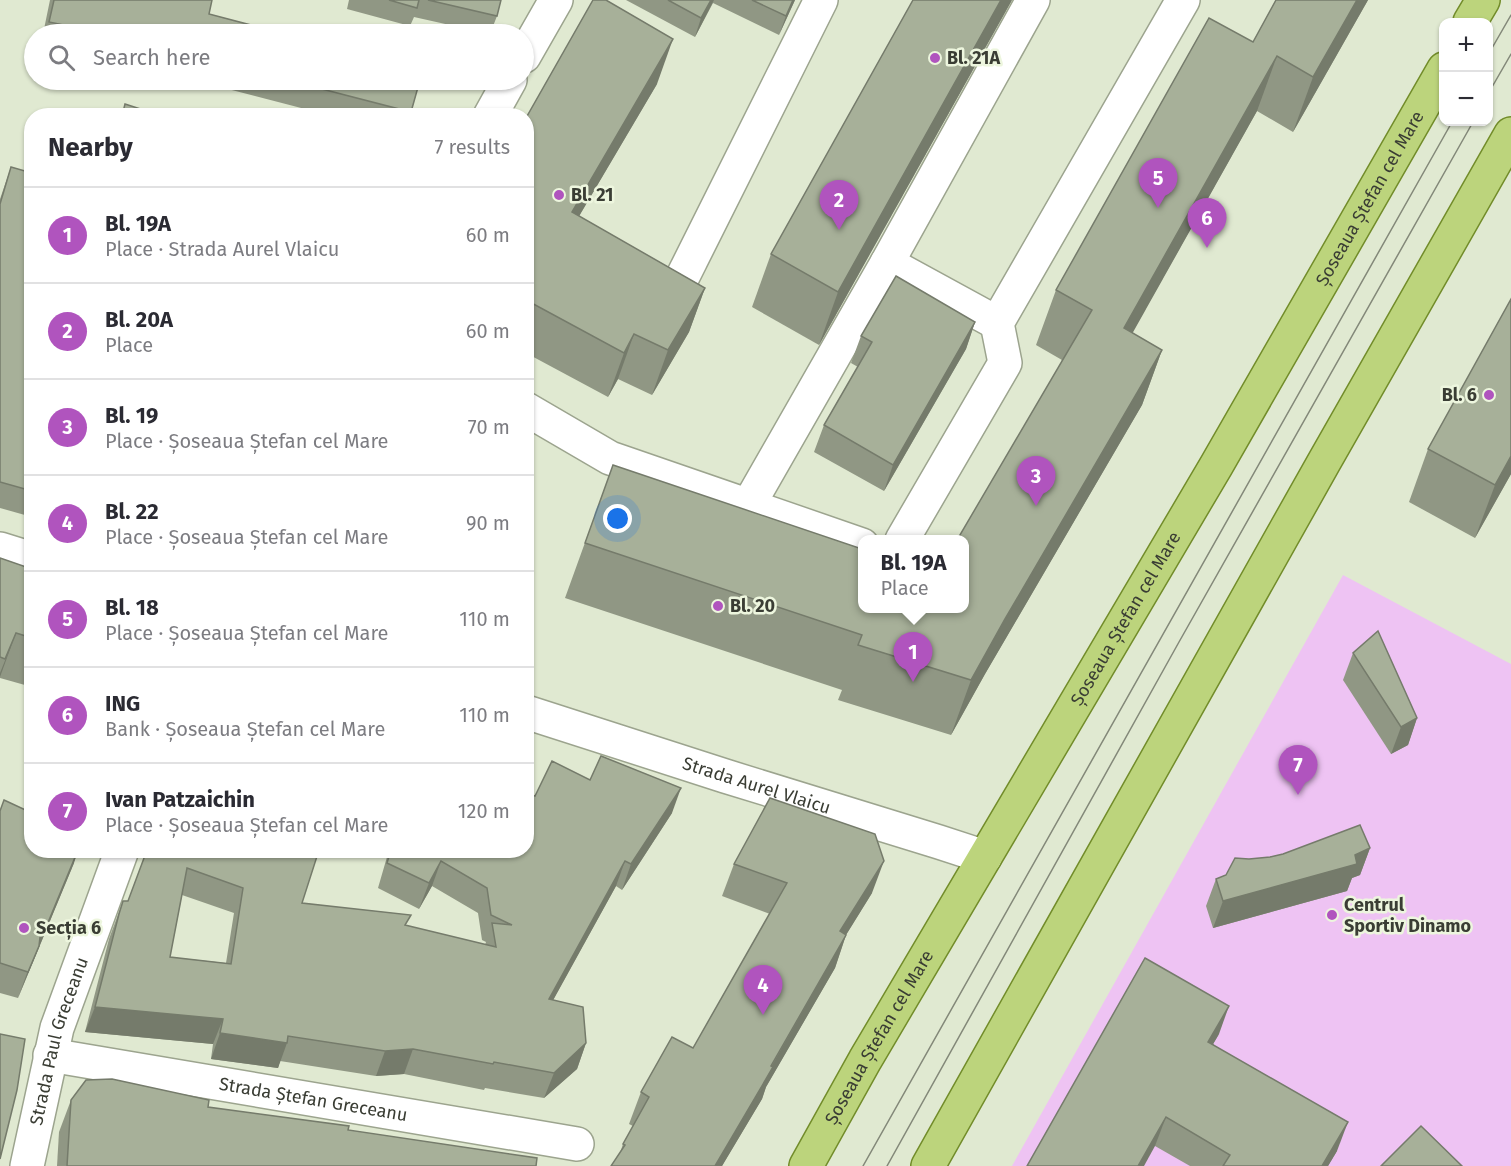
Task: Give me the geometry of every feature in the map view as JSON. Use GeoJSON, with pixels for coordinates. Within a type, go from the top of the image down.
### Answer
{"type":"FeatureCollection","features":[{"type":"Feature","properties":{"kind":"main road"},"geometry":{"type":"LineString","coordinates":[[1472,18],[1483,0]]}},
{"type":"Feature","properties":{"kind":"main road","name":"Șoseaua Ștefan cel Mare"},"geometry":{"type":"LineString","coordinates":[[806,1166],[865,1060],[1216,466],[1441,72]]}},
{"type":"Feature","properties":{"kind":"main road"},"geometry":{"type":"LineString","coordinates":[[927,1166],[1511,134]]}},
{"type":"Feature","properties":{"kind":"street"},"geometry":{"type":"LineString","coordinates":[[534,38],[556,0]]}},
{"type":"Feature","properties":{"kind":"street"},"geometry":{"type":"LineString","coordinates":[[680,282],[821,0]]}},
{"type":"Feature","properties":{"kind":"street"},"geometry":{"type":"LineString","coordinates":[[748,506],[887,263],[1033,0]]}},
{"type":"Feature","properties":{"kind":"street"},"geometry":{"type":"LineString","coordinates":[[905,535],[1005,363],[996,323],[1183,0]]}},
{"type":"Feature","properties":{"kind":"street"},"geometry":{"type":"LineString","coordinates":[[494,108],[504,90]]}},
{"type":"Feature","properties":{"kind":"street"},"geometry":{"type":"LineString","coordinates":[[887,263],[996,323]]}},
{"type":"Feature","properties":{"kind":"street"},"geometry":{"type":"LineString","coordinates":[[534,414],[610,458],[858,544]]}},
{"type":"Feature","properties":{"kind":"street"},"geometry":{"type":"LineString","coordinates":[[0,549],[24,556]]}},
{"type":"Feature","properties":{"kind":"street","name":"Strada Aurel Vlaicu"},"geometry":{"type":"LineString","coordinates":[[534,715],[985,857]]}},
{"type":"Feature","properties":{"kind":"street","name":"Strada Paul Greceanu"},"geometry":{"type":"LineString","coordinates":[[27,1166],[57,1028],[119,858]]}},
{"type":"Feature","properties":{"kind":"street","name":"Strada Ștefan Greceanu"},"geometry":{"type":"LineString","coordinates":[[50,1055],[577,1144]]}},
{"type":"Feature","properties":{"kind":"shaded area","name":"Centrul Sportiv Dinamo"},"geometry":{"type":"Polygon","coordinates":[[[1343,575],[1511,664],[1511,1166],[1012,1166],[1343,575]]]}},
{"type":"Feature","properties":{"kind":"building"},"geometry":{"type":"Polygon","coordinates":[[[54,0],[212,0],[209,14],[247,24],[59,24],[49,22],[54,0]]]}},
{"type":"Feature","properties":{"kind":"building"},"geometry":{"type":"Polygon","coordinates":[[[389,0],[419,0],[417,8],[389,0]]]}},
{"type":"Feature","properties":{"kind":"building"},"geometry":{"type":"Polygon","coordinates":[[[428,0],[501,0],[497,16],[428,0]]]}},
{"type":"Feature","properties":{"kind":"building","name":"Bl. 21"},"geometry":{"type":"Polygon","coordinates":[[[593,0],[606,0],[673,39],[572,212],[705,288],[668,350],[634,334],[624,353],[534,304],[534,108],[532,108],[593,0]]]}},
{"type":"Feature","properties":{"kind":"building"},"geometry":{"type":"Polygon","coordinates":[[[668,0],[711,0],[701,18],[668,0]]]}},
{"type":"Feature","properties":{"kind":"building"},"geometry":{"type":"Polygon","coordinates":[[[752,0],[793,0],[786,16],[752,0]]]}},
{"type":"Feature","properties":{"kind":"building"},"geometry":{"type":"Polygon","coordinates":[[[913,0],[1001,0],[838,292],[771,254],[913,0]]]}},
{"type":"Feature","properties":{"kind":"building"},"geometry":{"type":"Polygon","coordinates":[[[1276,0],[1357,0],[1313,77],[1277,56],[1124,328],[1162,350],[971,680],[858,645],[862,635],[585,543],[613,465],[858,548],[858,613],[969,613],[969,535],[960,535],[1092,310],[1056,290],[1209,18],[1253,42],[1276,0]]]}},
{"type":"Feature","properties":{"kind":"building"},"geometry":{"type":"Polygon","coordinates":[[[326,90],[417,90],[412,108],[396,108],[326,90]]]}},
{"type":"Feature","properties":{"kind":"building"},"geometry":{"type":"Polygon","coordinates":[[[125,104],[137,108],[124,108],[125,104]]]}},
{"type":"Feature","properties":{"kind":"building"},"geometry":{"type":"Polygon","coordinates":[[[11,167],[24,171],[24,489],[0,482],[0,204],[11,167]]]}},
{"type":"Feature","properties":{"kind":"building"},"geometry":{"type":"Polygon","coordinates":[[[896,276],[975,322],[893,465],[824,425],[872,342],[861,336],[896,276]]]}},
{"type":"Feature","properties":{"kind":"building"},"geometry":{"type":"Polygon","coordinates":[[[1511,299],[1511,456],[1495,485],[1428,449],[1511,299]]]}},
{"type":"Feature","properties":{"kind":"building"},"geometry":{"type":"Polygon","coordinates":[[[0,558],[24,566],[24,636],[16,633],[5,659],[0,657],[0,558]]]}},
{"type":"Feature","properties":{"kind":"building"},"geometry":{"type":"Polygon","coordinates":[[[1378,631],[1417,718],[1401,727],[1353,653],[1378,631]]]}},
{"type":"Feature","properties":{"kind":"building"},"geometry":{"type":"Polygon","coordinates":[[[601,756],[681,788],[631,864],[625,861],[549,999],[583,1007],[586,1043],[554,1073],[413,1049],[385,1051],[288,1036],[287,1043],[220,1033],[223,1019],[95,1007],[123,901],[128,901],[144,858],[316,858],[302,903],[411,915],[405,925],[496,947],[492,923],[512,925],[491,915],[487,888],[441,861],[429,883],[387,863],[389,858],[534,858],[534,796],[552,761],[590,780],[601,756]],[[187,868],[170,957],[231,964],[243,888],[187,868]]]}},
{"type":"Feature","properties":{"kind":"building"},"geometry":{"type":"Polygon","coordinates":[[[770,798],[875,834],[884,861],[840,931],[846,935],[715,1166],[611,1166],[625,1145],[623,1144],[649,1097],[641,1092],[672,1037],[693,1048],[787,883],[734,864],[770,798]]]}},
{"type":"Feature","properties":{"kind":"building","name":"Secția 6"},"geometry":{"type":"Polygon","coordinates":[[[4,800],[24,809],[24,858],[75,858],[42,937],[40,937],[39,946],[28,972],[0,963],[0,811],[4,800]]]}},
{"type":"Feature","properties":{"kind":"building"},"geometry":{"type":"Polygon","coordinates":[[[1360,825],[1370,848],[1355,855],[1357,864],[1223,901],[1216,879],[1226,875],[1235,858],[1249,859],[1283,854],[1360,825]]]}},
{"type":"Feature","properties":{"kind":"building"},"geometry":{"type":"Polygon","coordinates":[[[1145,958],[1229,1006],[1208,1042],[1348,1122],[1322,1166],[1223,1166],[1230,1155],[1166,1117],[1138,1166],[1027,1166],[1145,958]]]}},
{"type":"Feature","properties":{"kind":"building"},"geometry":{"type":"Polygon","coordinates":[[[0,1034],[25,1039],[17,1090],[0,1159],[0,1034]]]}},
{"type":"Feature","properties":{"kind":"building"},"geometry":{"type":"Polygon","coordinates":[[[112,1079],[209,1100],[208,1107],[349,1126],[348,1130],[537,1158],[536,1166],[67,1166],[71,1100],[86,1080],[112,1079]]]}},
{"type":"Feature","properties":{"kind":"building"},"geometry":{"type":"Polygon","coordinates":[[[1421,1126],[1462,1166],[1381,1166],[1421,1126]]]}},
{"type":"Feature","properties":{"kind":"tram line"},"geometry":{"type":"LineString","coordinates":[[1493,46],[1511,15]]}},
{"type":"Feature","properties":{"kind":"tram line"},"geometry":{"type":"LineString","coordinates":[[1493,85],[1511,54]]}},
{"type":"Feature","properties":{"kind":"tram line"},"geometry":{"type":"LineString","coordinates":[[863,1166],[1450,126]]}},
{"type":"Feature","properties":{"kind":"tram line"},"geometry":{"type":"LineString","coordinates":[[887,1166],[1179,642],[1471,126]]}},
{"type":"Feature","properties":{"kind":"place","name":"Bl. 21A"},"geometry":{"type":"Point","coordinates":[935,58]}},
{"type":"Feature","properties":{"kind":"place","name":"Bl. 21"},"geometry":{"type":"Point","coordinates":[559,195]}},
{"type":"Feature","properties":{"kind":"place","name":"Bl. 18"},"geometry":{"type":"Point","coordinates":[1158,208]}},
{"type":"Feature","properties":{"kind":"place","name":"Bl. 20A"},"geometry":{"type":"Point","coordinates":[839,230]}},
{"type":"Feature","properties":{"kind":"place","name":"ING"},"geometry":{"type":"Point","coordinates":[1207,248]}},
{"type":"Feature","properties":{"kind":"place","name":"Bl. 6"},"geometry":{"type":"Point","coordinates":[1489,395]}},
{"type":"Feature","properties":{"kind":"place","name":"Bl. 19"},"geometry":{"type":"Point","coordinates":[1036,506]}},
{"type":"Feature","properties":{"kind":"place","name":"Bl. 20"},"geometry":{"type":"Point","coordinates":[718,606]}},
{"type":"Feature","properties":{"kind":"place","name":"Bl. 19A"},"geometry":{"type":"Point","coordinates":[913,682]}},
{"type":"Feature","properties":{"kind":"place","name":"Ivan Patzaichin"},"geometry":{"type":"Point","coordinates":[1298,795]}},
{"type":"Feature","properties":{"kind":"place","name":"Centrul Sportiv Dinamo"},"geometry":{"type":"Point","coordinates":[1332,915]}},
{"type":"Feature","properties":{"kind":"place","name":"Secția 6"},"geometry":{"type":"Point","coordinates":[24,928]}},
{"type":"Feature","properties":{"kind":"place","name":"Bl. 22"},"geometry":{"type":"Point","coordinates":[763,1015]}}]}
